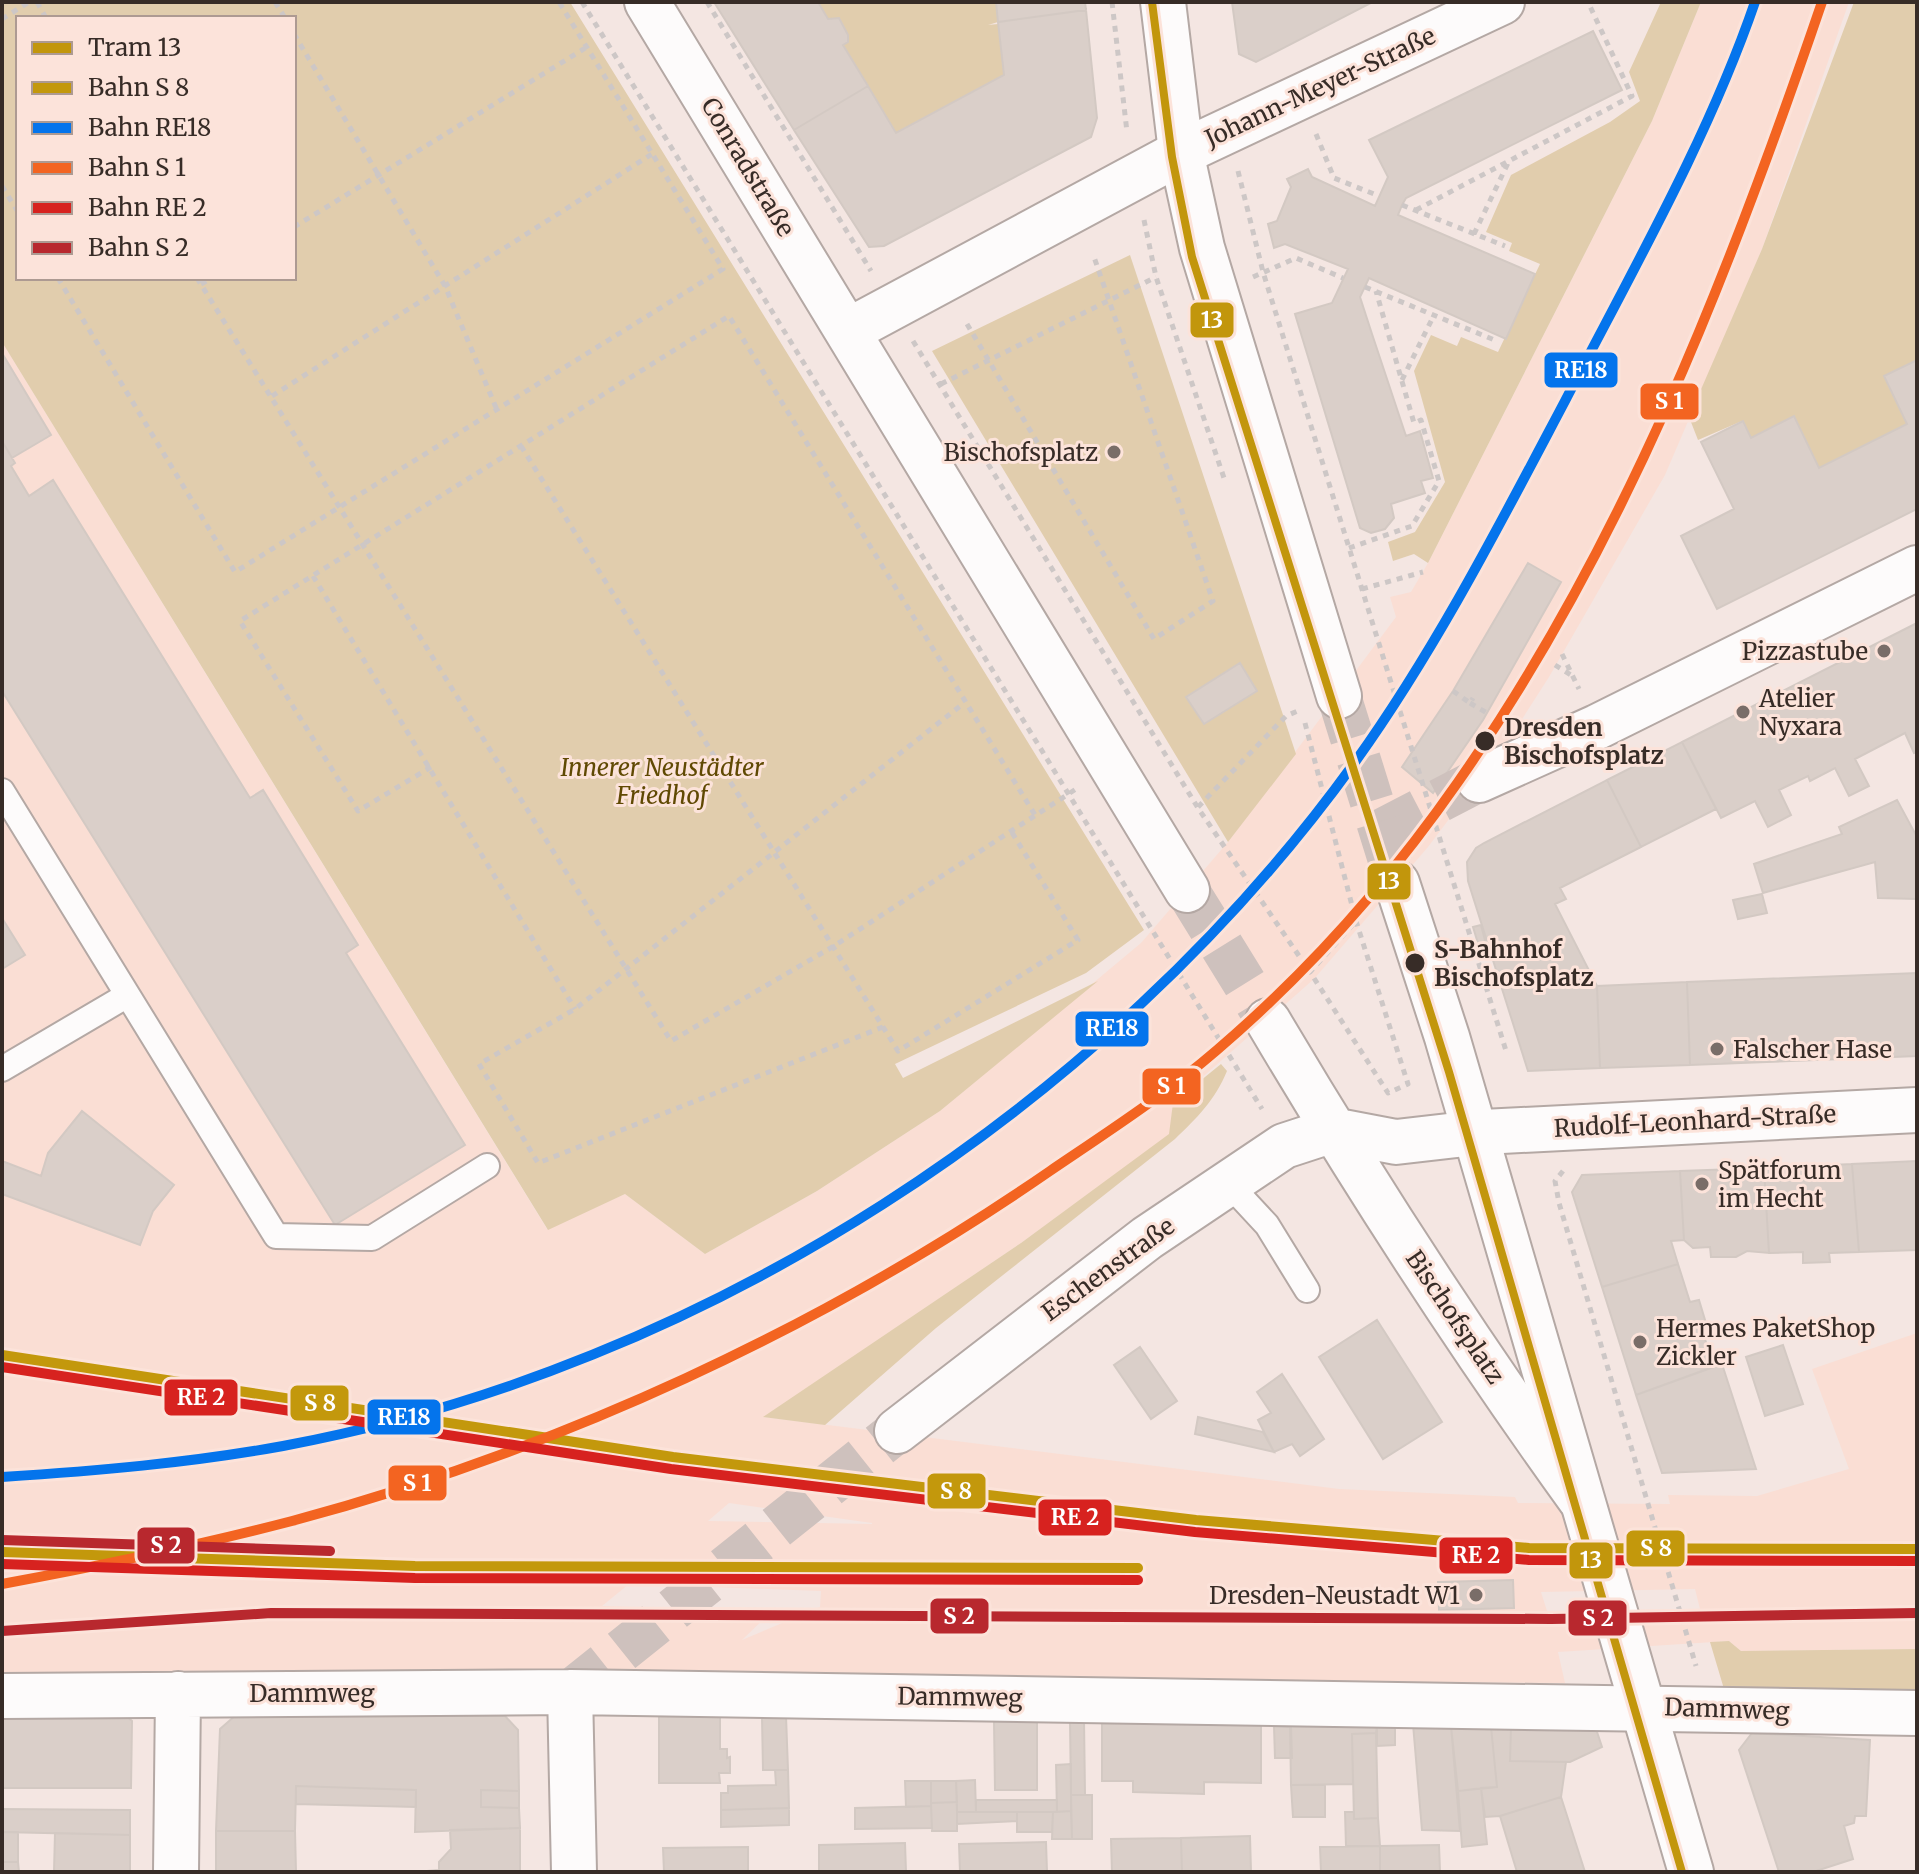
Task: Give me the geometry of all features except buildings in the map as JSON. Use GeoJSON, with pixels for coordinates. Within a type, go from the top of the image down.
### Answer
{"type":"FeatureCollection","features":[{"type":"Feature","properties":{"kind":"street","name":"Conradstraße"},"geometry":{"type":"LineString","coordinates":[[647,2],[848,331]]}},
{"type":"Feature","properties":{"kind":"street"},"geometry":{"type":"LineString","coordinates":[[1163,2],[1181,152],[1202,248],[1320,703]]}},
{"type":"Feature","properties":{"kind":"street","name":"Johann-Meyer-Straße"},"geometry":{"type":"LineString","coordinates":[[1181,152],[1502,2]]}},
{"type":"Feature","properties":{"kind":"street"},"geometry":{"type":"LineString","coordinates":[[1181,152],[848,331],[1187,890]]}},
{"type":"Feature","properties":{"kind":"street"},"geometry":{"type":"LineString","coordinates":[[1479,780],[1597,727],[1917,568]]}},
{"type":"Feature","properties":{"kind":"street","name":"Bischofsplatz"},"geometry":{"type":"LineString","coordinates":[[1397,883],[1474,1133],[1640,1707],[1691,1872]]}},
{"type":"Feature","properties":{"kind":"street","name":"Bischofsplatz"},"geometry":{"type":"LineString","coordinates":[[1268,1021],[1333,1130],[1533,1434],[1581,1501]]}},
{"type":"Feature","properties":{"kind":"street","name":"Rudolf-Leonhard-Straße"},"geometry":{"type":"LineString","coordinates":[[1474,1133],[1917,1110]]}},
{"type":"Feature","properties":{"kind":"street"},"geometry":{"type":"LineString","coordinates":[[1333,1130],[1396,1142],[1474,1133]]}},
{"type":"Feature","properties":{"kind":"street","name":"Eschenstraße"},"geometry":{"type":"LineString","coordinates":[[897,1431],[1147,1238],[1284,1146],[1333,1130]]}},
{"type":"Feature","properties":{"kind":"street"},"geometry":{"type":"LineString","coordinates":[[570,1692],[574,1872]]}},
{"type":"Feature","properties":{"kind":"street","name":"Dammweg"},"geometry":{"type":"LineString","coordinates":[[2,1696],[570,1692],[1917,1713]]}},
{"type":"Feature","properties":{"kind":"street"},"geometry":{"type":"LineString","coordinates":[[176,1872],[178,1694]]}},
{"type":"Feature","properties":{"kind":"lane"},"geometry":{"type":"LineString","coordinates":[[2,791],[276,1236],[372,1238],[487,1166]]}},
{"type":"Feature","properties":{"kind":"lane"},"geometry":{"type":"LineString","coordinates":[[2,1069],[126,996]]}},
{"type":"Feature","properties":{"kind":"lane"},"geometry":{"type":"LineString","coordinates":[[1228,1183],[1267,1225],[1307,1290]]}},
{"type":"Feature","properties":{"kind":"path"},"geometry":{"type":"LineString","coordinates":[[2,19],[29,2]]}},
{"type":"Feature","properties":{"kind":"path"},"geometry":{"type":"LineString","coordinates":[[59,280],[235,572],[723,269],[559,2]]}},
{"type":"Feature","properties":{"kind":"path"},"geometry":{"type":"LineString","coordinates":[[582,2],[1284,1146]]}},
{"type":"Feature","properties":{"kind":"path"},"geometry":{"type":"LineString","coordinates":[[707,2],[1198,808],[1388,1093],[1408,1084],[1356,921],[1310,972]]}},
{"type":"Feature","properties":{"kind":"path"},"geometry":{"type":"LineString","coordinates":[[1112,2],[1133,177]]}},
{"type":"Feature","properties":{"kind":"path"},"geometry":{"type":"LineString","coordinates":[[1416,210],[1632,96],[1588,2]]}},
{"type":"Feature","properties":{"kind":"path"},"geometry":{"type":"LineString","coordinates":[[296,37],[445,286],[497,410]]}},
{"type":"Feature","properties":{"kind":"path"},"geometry":{"type":"LineString","coordinates":[[296,226],[587,47]]}},
{"type":"Feature","properties":{"kind":"path"},"geometry":{"type":"LineString","coordinates":[[1301,97],[1334,178],[1379,196]]}},
{"type":"Feature","properties":{"kind":"path"},"geometry":{"type":"LineString","coordinates":[[1231,129],[1241,189],[1263,272],[1507,1054]]}},
{"type":"Feature","properties":{"kind":"path"},"geometry":{"type":"LineString","coordinates":[[272,396],[652,154]]}},
{"type":"Feature","properties":{"kind":"path"},"geometry":{"type":"LineString","coordinates":[[1474,234],[1509,161]]}},
{"type":"Feature","properties":{"kind":"path"},"geometry":{"type":"LineString","coordinates":[[2,186],[16,209]]}},
{"type":"Feature","properties":{"kind":"path"},"geometry":{"type":"LineString","coordinates":[[1402,205],[1505,246]]}},
{"type":"Feature","properties":{"kind":"path"},"geometry":{"type":"LineString","coordinates":[[967,324],[1154,639],[1213,601],[1094,257]]}},
{"type":"Feature","properties":{"kind":"path"},"geometry":{"type":"LineString","coordinates":[[1296,258],[1343,278]]}},
{"type":"Feature","properties":{"kind":"path"},"geometry":{"type":"LineString","coordinates":[[941,384],[1156,277]]}},
{"type":"Feature","properties":{"kind":"path"},"geometry":{"type":"LineString","coordinates":[[199,281],[671,1041],[834,946],[1112,766]]}},
{"type":"Feature","properties":{"kind":"path"},"geometry":{"type":"LineString","coordinates":[[1365,287],[1497,341]]}},
{"type":"Feature","properties":{"kind":"path"},"geometry":{"type":"LineString","coordinates":[[1349,548],[1412,526],[1439,481],[1421,420],[1414,423],[1376,291]]}},
{"type":"Feature","properties":{"kind":"path"},"geometry":{"type":"LineString","coordinates":[[1402,381],[1434,315]]}},
{"type":"Feature","properties":{"kind":"path"},"geometry":{"type":"LineString","coordinates":[[431,767],[358,811],[240,621],[729,316],[1035,815]]}},
{"type":"Feature","properties":{"kind":"path"},"geometry":{"type":"LineString","coordinates":[[521,446],[898,1051],[1078,940],[1011,831]]}},
{"type":"Feature","properties":{"kind":"path"},"geometry":{"type":"LineString","coordinates":[[1362,589],[1423,572]]}},
{"type":"Feature","properties":{"kind":"path"},"geometry":{"type":"LineString","coordinates":[[313,576],[575,1009]]}},
{"type":"Feature","properties":{"kind":"path"},"geometry":{"type":"LineString","coordinates":[[1555,665],[1572,675]]}},
{"type":"Feature","properties":{"kind":"path"},"geometry":{"type":"LineString","coordinates":[[1453,691],[1472,700],[1487,713]]}},
{"type":"Feature","properties":{"kind":"path"},"geometry":{"type":"LineString","coordinates":[[883,1027],[538,1163],[479,1064],[575,1009],[964,703]]}},
{"type":"Feature","properties":{"kind":"path"},"geometry":{"type":"LineString","coordinates":[[1198,808],[1286,716],[1320,703]]}},
{"type":"Feature","properties":{"kind":"path"},"geometry":{"type":"LineString","coordinates":[[1574,1163],[1555,1181],[1559,1203],[1710,1711]]}},
{"type":"Feature","properties":{"kind":"shaded area"},"geometry":{"type":"Polygon","coordinates":[[[1701,2],[1849,2],[1762,249],[1665,475],[1549,677],[1510,738],[1428,847],[1314,979],[1173,1103],[1170,1134],[1021,1243],[764,1417],[1339,1489],[1515,1497],[1518,1503],[1670,1504],[1668,1495],[1757,1496],[1849,1469],[1812,1369],[1917,1333],[1917,1649],[1741,1651],[1729,1641],[1558,1652],[1565,1683],[2,1677],[2,342],[547,1229],[625,1194],[705,1254],[817,1191],[940,1111],[1141,943],[1228,842],[1396,617],[1390,597],[1411,592],[1652,121],[1701,2]],[[729,1503],[708,1521],[872,1524],[872,1523],[729,1503]],[[629,1584],[602,1606],[771,1612],[742,1640],[820,1607],[821,1591],[629,1584]],[[1695,1589],[1541,1592],[1547,1611],[1700,1609],[1695,1589]]]}},
{"type":"Feature","properties":{"kind":"green space","name":"Innerer Neustädter Friedhof"},"geometry":{"type":"Polygon","coordinates":[[[2,2],[570,2],[1144,930],[1086,973],[895,1064],[903,1078],[1098,981],[940,1111],[817,1191],[705,1254],[625,1194],[548,1230],[2,342],[2,2]]]}},
{"type":"Feature","properties":{"kind":"green space"},"geometry":{"type":"Polygon","coordinates":[[[818,2],[996,2],[998,22],[988,25],[998,24],[1004,75],[896,133],[843,45],[848,42],[848,35],[839,18],[828,19],[818,2]]]}},
{"type":"Feature","properties":{"kind":"green space"},"geometry":{"type":"Polygon","coordinates":[[[1661,2],[1701,2],[1652,121],[1428,563],[1414,554],[1393,561],[1388,542],[1415,532],[1445,482],[1414,371],[1431,335],[1457,346],[1461,337],[1498,352],[1540,264],[1509,251],[1512,243],[1486,232],[1511,175],[1610,122],[1640,101],[1629,72],[1661,2]]]}},
{"type":"Feature","properties":{"kind":"green space"},"geometry":{"type":"Polygon","coordinates":[[[1854,2],[1917,2],[1917,360],[1884,376],[1907,424],[1819,468],[1794,417],[1751,438],[1742,421],[1698,440],[1689,417],[1762,249],[1854,2]]]}},
{"type":"Feature","properties":{"kind":"green space"},"geometry":{"type":"Polygon","coordinates":[[[1130,255],[1296,754],[1228,842],[932,351],[1130,255]]]}},
{"type":"Feature","properties":{"kind":"green space"},"geometry":{"type":"Polygon","coordinates":[[[1221,1064],[1227,1071],[1217,1091],[1175,1139],[936,1328],[825,1425],[763,1417],[1021,1243],[1169,1134],[1173,1103],[1221,1064]]]}},
{"type":"Feature","properties":{"kind":"green space"},"geometry":{"type":"Polygon","coordinates":[[[1729,1641],[1741,1651],[1917,1649],[1917,1689],[1724,1689],[1710,1642],[1729,1641]]]}},
{"type":"Feature","properties":{"kind":"tunnel"},"geometry":{"type":"LineString","coordinates":[[1339,696],[1397,883]]}},
{"type":"Feature","properties":{"kind":"tunnel"},"geometry":{"type":"LineString","coordinates":[[1381,831],[1479,780]]}},
{"type":"Feature","properties":{"kind":"tunnel"},"geometry":{"type":"LineString","coordinates":[[1187,890],[1268,1021]]}},
{"type":"Feature","properties":{"kind":"tunnel"},"geometry":{"type":"LineString","coordinates":[[570,1692],[897,1431]]}},
{"type":"Feature","properties":{"kind":"tram line","name":"13"},"geometry":{"type":"LineString","coordinates":[[1152,2],[1172,157],[1192,257],[1449,1072],[1682,1872]]}},
{"type":"Feature","properties":{"kind":"transit line"},"geometry":{"type":"LineString","coordinates":[[2,1584],[220,1539],[392,1492],[491,1458],[686,1378],[873,1282],[963,1228],[1135,1113],[1217,1050],[1315,957],[1404,855],[1458,782],[1517,692],[1572,599],[1622,503],[1710,306],[1822,2]]}},
{"type":"Feature","properties":{"kind":"transit line"},"geometry":{"type":"LineString","coordinates":[[2,1355],[673,1457],[1196,1520],[1529,1548],[1917,1549]]}},
{"type":"Feature","properties":{"kind":"transit line"},"geometry":{"type":"LineString","coordinates":[[2,1367],[671,1469],[1195,1532],[1529,1560],[1917,1561]]}},
{"type":"Feature","properties":{"kind":"transit line"},"geometry":{"type":"LineString","coordinates":[[2,1540],[330,1551]]}},
{"type":"Feature","properties":{"kind":"transit line"},"geometry":{"type":"LineString","coordinates":[[2,1552],[415,1566],[1138,1568]]}},
{"type":"Feature","properties":{"kind":"transit line"},"geometry":{"type":"LineString","coordinates":[[2,1564],[415,1578],[1138,1580]]}},
{"type":"Feature","properties":{"kind":"transit line"},"geometry":{"type":"LineString","coordinates":[[2,1631],[271,1613],[1551,1619],[1917,1613]]}},
{"type":"Feature","properties":{"kind":"rail line","name":"RE18"},"geometry":{"type":"LineString","coordinates":[[2,1477],[142,1466],[283,1446],[439,1408],[593,1355],[741,1286],[883,1204],[1017,1109],[1142,1003],[1255,887],[1355,762],[1385,719],[1440,631],[1491,539],[1642,255],[1715,104],[1755,2]]}},
{"type":"Feature","properties":{"kind":"place","name":"Bischofsplatz"},"geometry":{"type":"Point","coordinates":[1114,452]}},
{"type":"Feature","properties":{"kind":"place","name":"Pizzastube"},"geometry":{"type":"Point","coordinates":[1884,651]}},
{"type":"Feature","properties":{"kind":"place","name":"Atelier Nyxara"},"geometry":{"type":"Point","coordinates":[1743,712]}},
{"type":"Feature","properties":{"kind":"place","name":"Dresden Bischofsplatz"},"geometry":{"type":"Point","coordinates":[1485,741]}},
{"type":"Feature","properties":{"kind":"place","name":"S-Bahnhof Bischofsplatz"},"geometry":{"type":"Point","coordinates":[1415,963]}},
{"type":"Feature","properties":{"kind":"place","name":"Falscher Hase"},"geometry":{"type":"Point","coordinates":[1717,1049]}},
{"type":"Feature","properties":{"kind":"place","name":"Spätforum im Hecht"},"geometry":{"type":"Point","coordinates":[1702,1184]}},
{"type":"Feature","properties":{"kind":"place","name":"Hermes PaketShop Zickler"},"geometry":{"type":"Point","coordinates":[1640,1342]}},
{"type":"Feature","properties":{"kind":"place","name":"Dresden-Neustadt W1"},"geometry":{"type":"Point","coordinates":[1476,1595]}}]}
